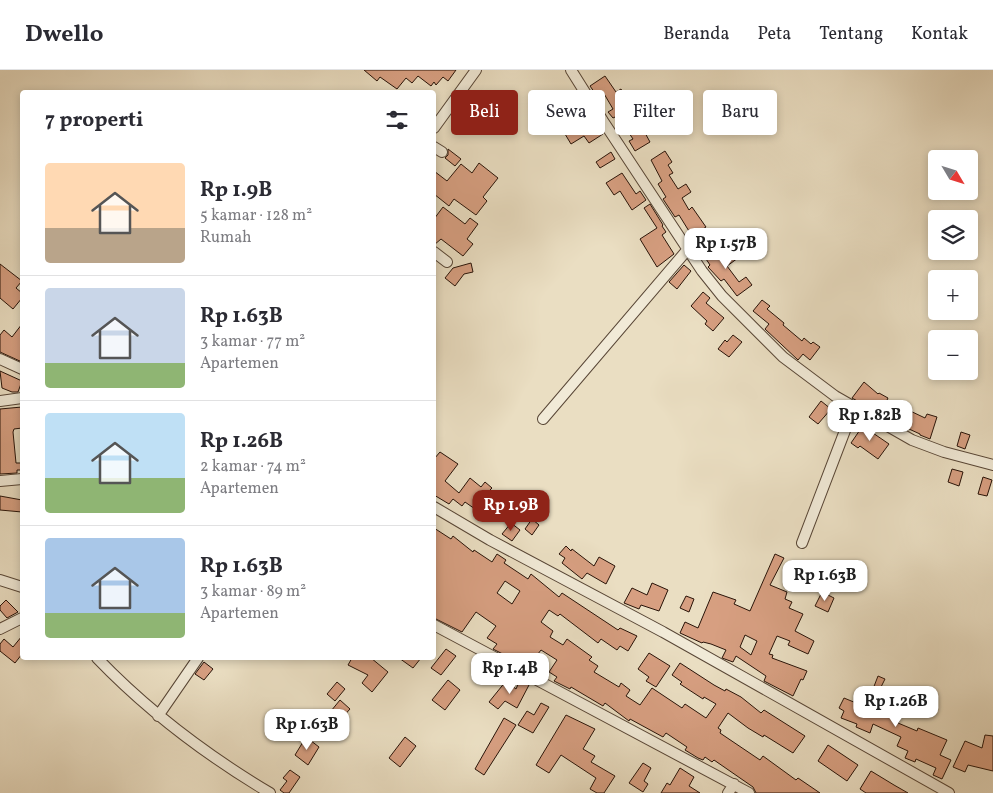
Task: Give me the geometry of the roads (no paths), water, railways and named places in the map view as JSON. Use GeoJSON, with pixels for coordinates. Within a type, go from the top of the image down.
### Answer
{"type":"FeatureCollection","features":[{"type":"Feature","properties":{"kind":"street"},"geometry":{"type":"LineString","coordinates":[[436,125],[476,70]]}},
{"type":"Feature","properties":{"kind":"street"},"geometry":{"type":"LineString","coordinates":[[571,70],[702,271],[722,296],[783,357],[835,396],[912,440],[944,452],[993,465]]}},
{"type":"Feature","properties":{"kind":"street"},"geometry":{"type":"LineString","coordinates":[[544,419],[688,249]]}},
{"type":"Feature","properties":{"kind":"street"},"geometry":{"type":"LineString","coordinates":[[436,254],[447,262]]}},
{"type":"Feature","properties":{"kind":"street"},"geometry":{"type":"LineString","coordinates":[[0,359],[20,368]]}},
{"type":"Feature","properties":{"kind":"street"},"geometry":{"type":"LineString","coordinates":[[0,401],[20,398]]}},
{"type":"Feature","properties":{"kind":"street"},"geometry":{"type":"LineString","coordinates":[[802,543],[854,407]]}},
{"type":"Feature","properties":{"kind":"street"},"geometry":{"type":"LineString","coordinates":[[0,481],[20,480]]}},
{"type":"Feature","properties":{"kind":"street"},"geometry":{"type":"LineString","coordinates":[[436,508],[490,540],[663,632],[949,793]]}},
{"type":"Feature","properties":{"kind":"street"},"geometry":{"type":"LineString","coordinates":[[0,580],[20,586]]}},
{"type":"Feature","properties":{"kind":"street"},"geometry":{"type":"LineString","coordinates":[[0,629],[20,619]]}},
{"type":"Feature","properties":{"kind":"street"},"geometry":{"type":"LineString","coordinates":[[436,626],[731,789],[750,793]]}},
{"type":"Feature","properties":{"kind":"street"},"geometry":{"type":"LineString","coordinates":[[99,660],[158,716],[231,770],[270,793]]}},
{"type":"Feature","properties":{"kind":"street"},"geometry":{"type":"LineString","coordinates":[[158,716],[197,660]]}}]}
